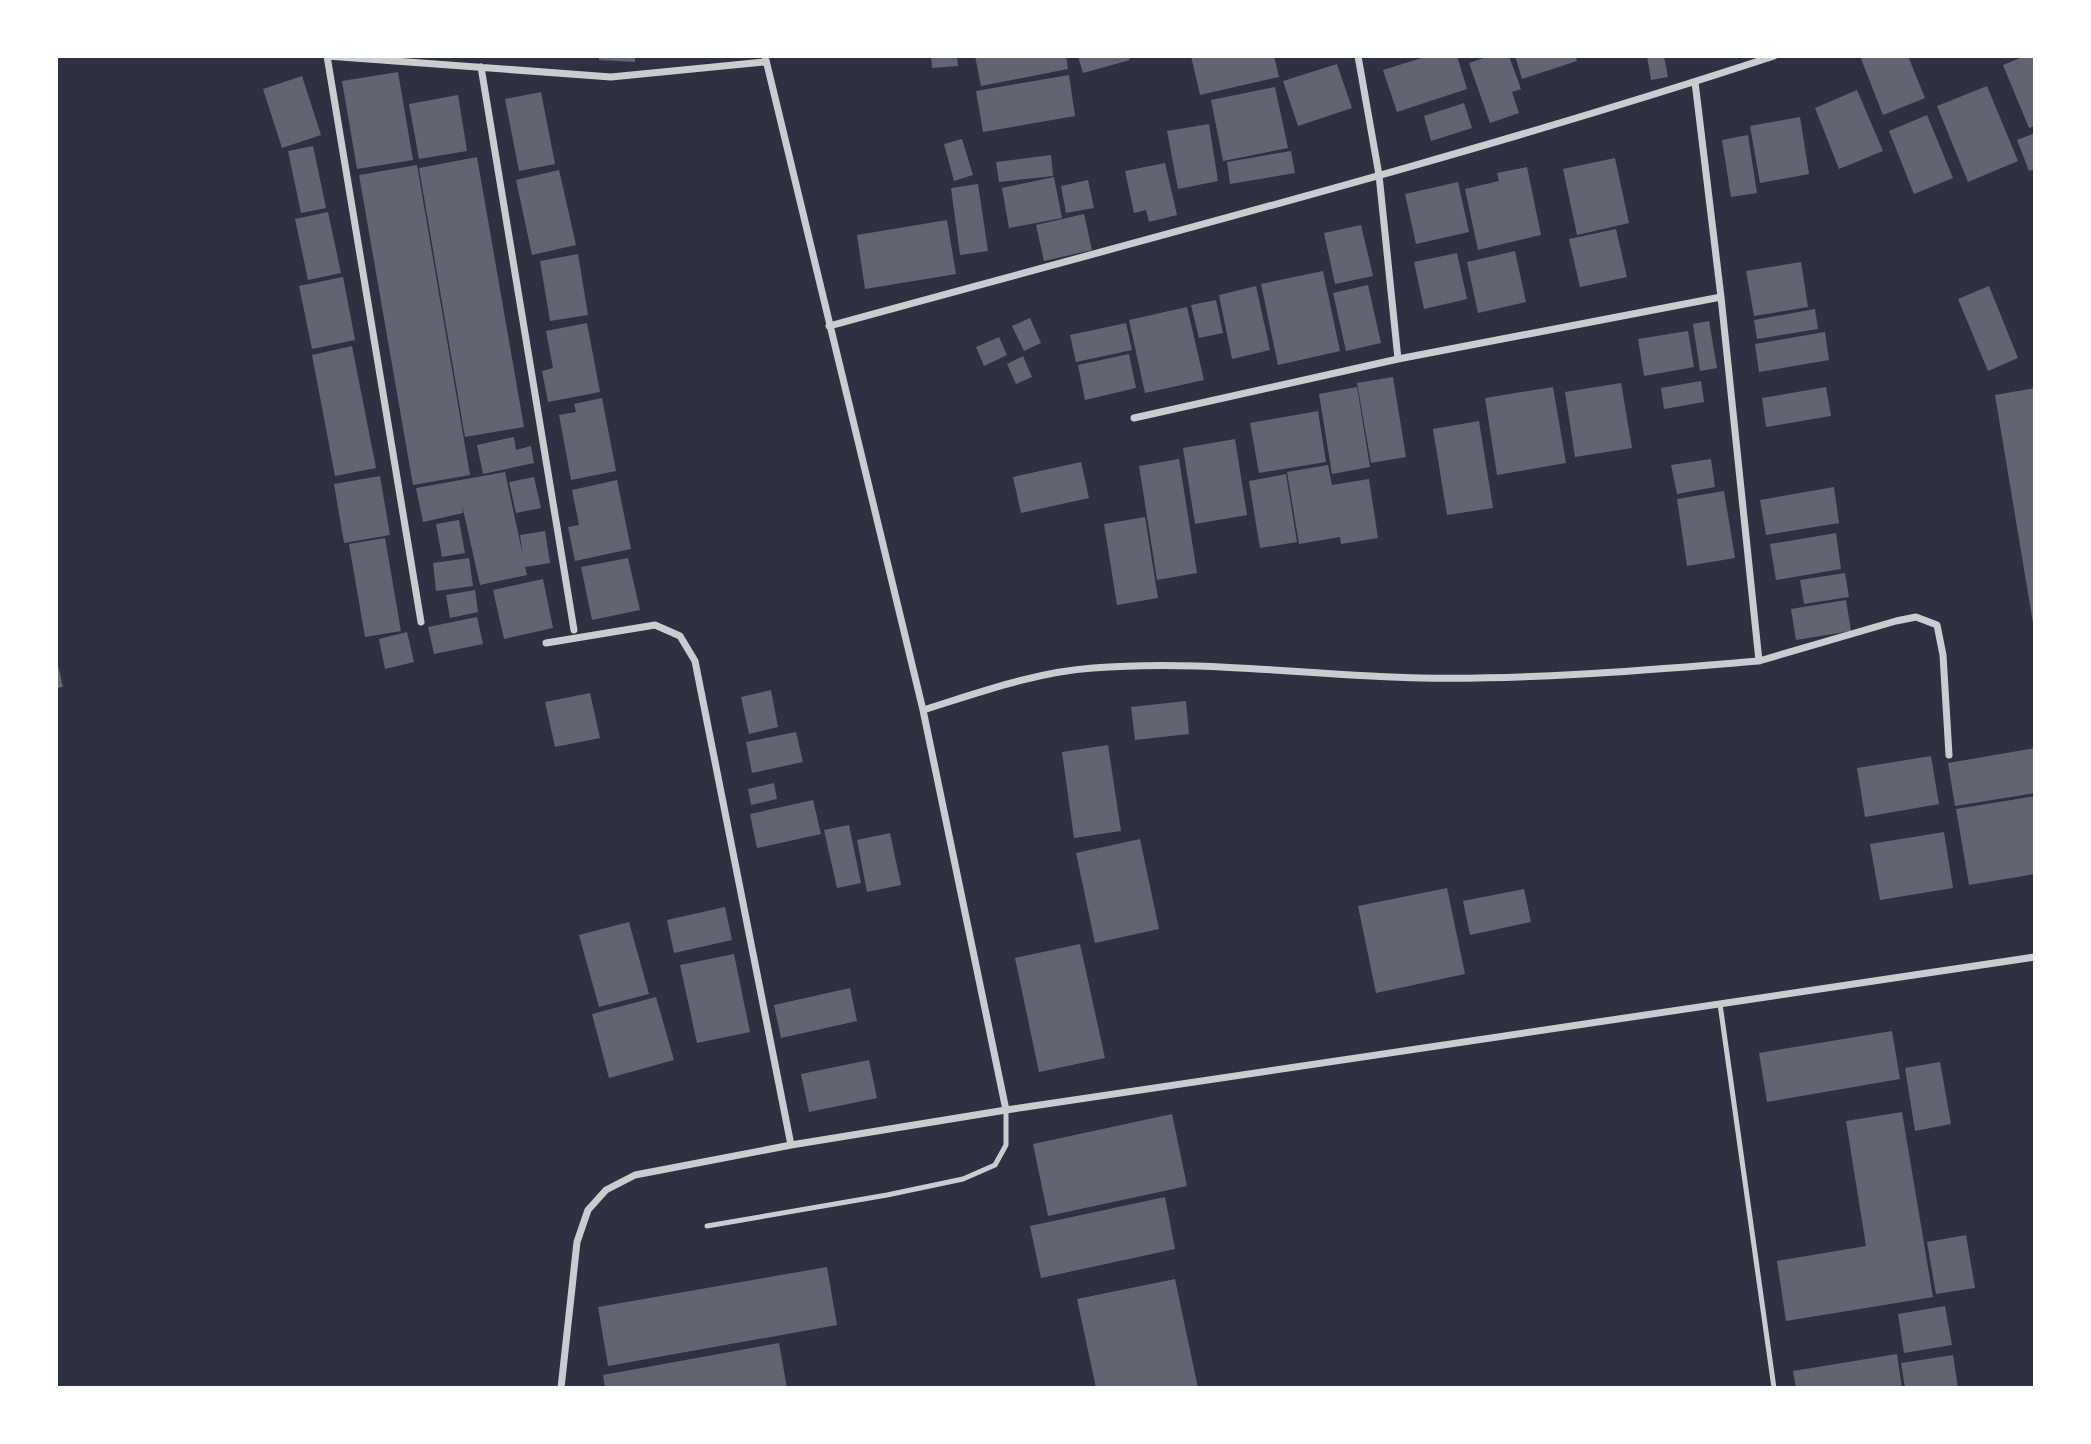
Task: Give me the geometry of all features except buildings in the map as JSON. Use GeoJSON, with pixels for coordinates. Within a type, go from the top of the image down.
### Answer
{"type":"FeatureCollection","features":[{"type":"Feature","properties":{"kind":"street"},"geometry":{"type":"LineString","coordinates":[[421,622],[327,56],[611,77],[765,59],[923,710],[1006,1110]]}},
{"type":"Feature","properties":{"kind":"street"},"geometry":{"type":"LineString","coordinates":[[1358,56],[1379,176],[1398,359]]}},
{"type":"Feature","properties":{"kind":"street"},"geometry":{"type":"LineString","coordinates":[[829,326],[1379,176],[1696,82],[1773,56]]}},
{"type":"Feature","properties":{"kind":"street"},"geometry":{"type":"LineString","coordinates":[[481,67],[575,630]]}},
{"type":"Feature","properties":{"kind":"street"},"geometry":{"type":"LineString","coordinates":[[1696,82],[1759,661]]}},
{"type":"Feature","properties":{"kind":"street"},"geometry":{"type":"LineString","coordinates":[[1134,418],[1398,359],[1721,297]]}},
{"type":"Feature","properties":{"kind":"street"},"geometry":{"type":"LineString","coordinates":[[923,710],[1016,681],[1091,668],[1170,665],[1419,678],[1525,677],[1759,661],[1916,617],[1937,625],[1943,655],[1949,755]]}},
{"type":"Feature","properties":{"kind":"street"},"geometry":{"type":"LineString","coordinates":[[546,643],[655,625],[680,636],[695,661],[791,1145]]}},
{"type":"Feature","properties":{"kind":"street"},"geometry":{"type":"LineString","coordinates":[[561,1388],[577,1242],[588,1209],[606,1190],[635,1175],[791,1145],[1006,1110],[2035,957]]}},
{"type":"Feature","properties":{"kind":"lane"},"geometry":{"type":"LineString","coordinates":[[1720,1004],[1774,1388]]}},
{"type":"Feature","properties":{"kind":"lane"},"geometry":{"type":"LineString","coordinates":[[706,1226],[963,1179],[995,1166],[1006,1145],[1006,1110]]}}]}
